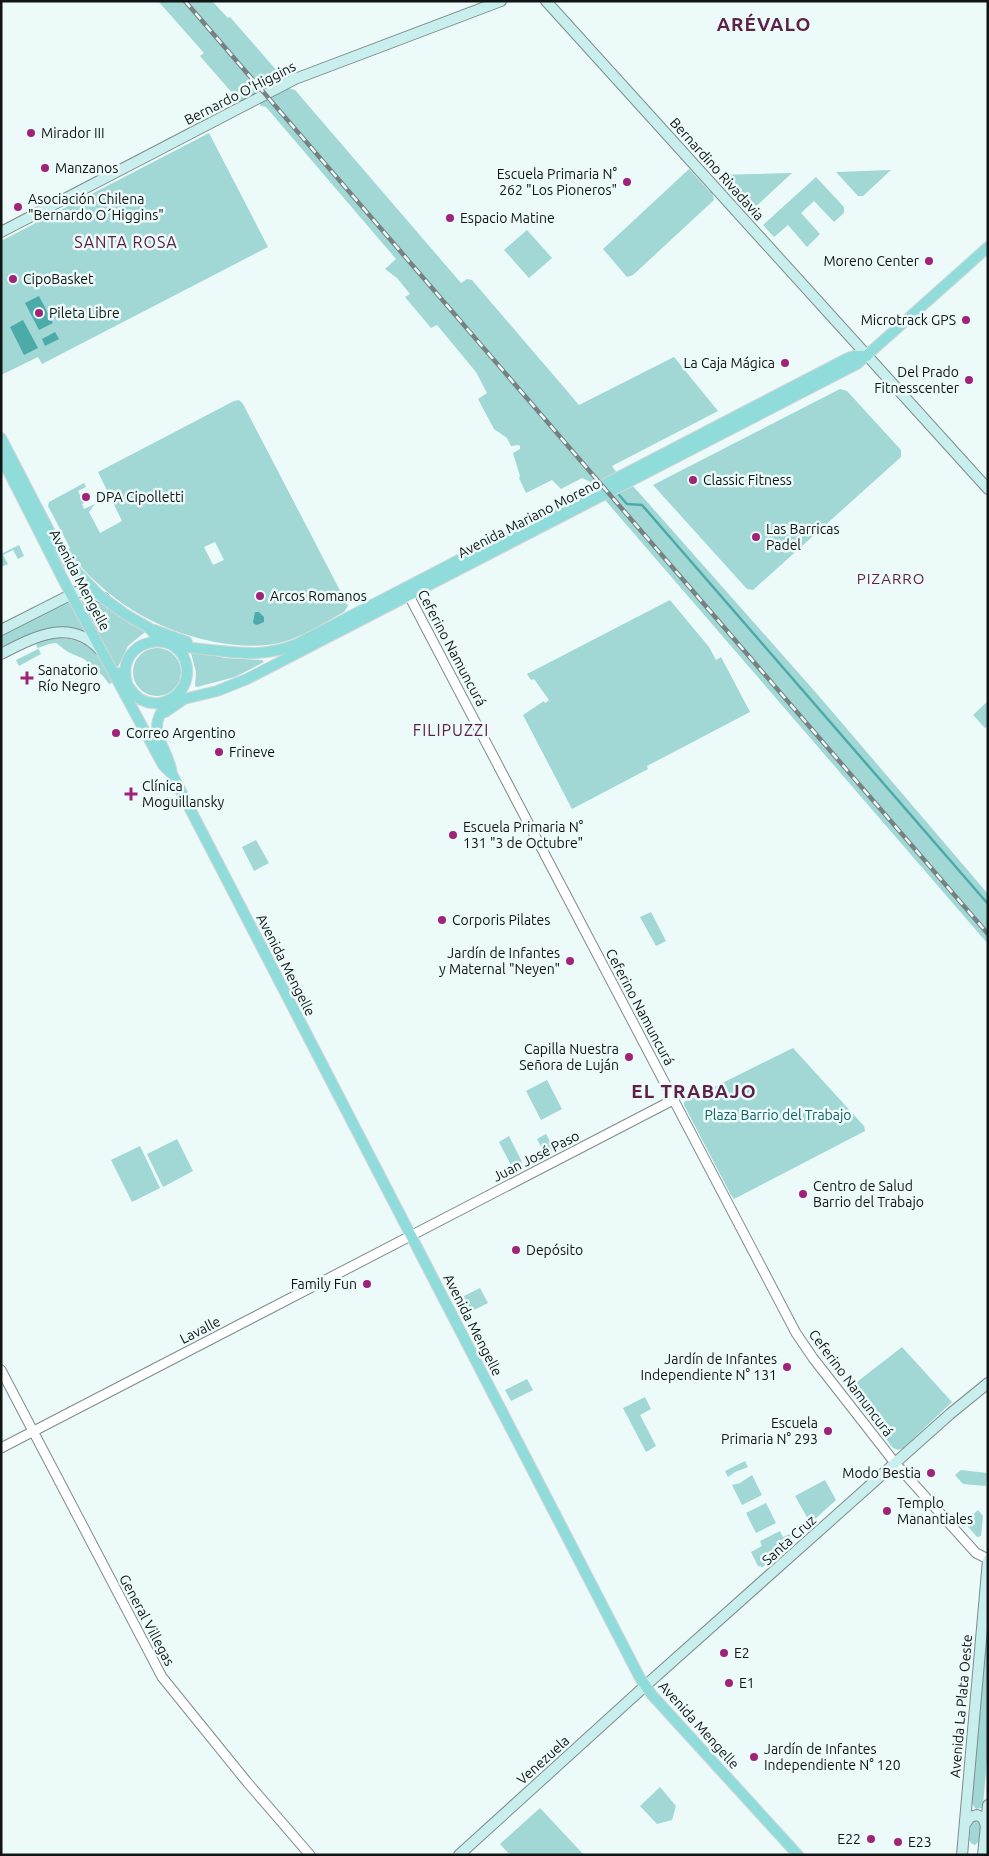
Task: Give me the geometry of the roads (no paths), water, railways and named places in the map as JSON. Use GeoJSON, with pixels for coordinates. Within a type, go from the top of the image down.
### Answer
{"type":"FeatureCollection","features":[{"type":"Feature","properties":{"kind":"main road","name":"Bernardo O'Higgins"},"geometry":{"type":"LineString","coordinates":[[1,232],[293,80],[501,1]]}},
{"type":"Feature","properties":{"kind":"main road","name":"Bernardino Rivadavia"},"geometry":{"type":"LineString","coordinates":[[546,1],[988,488]]}},
{"type":"Feature","properties":{"kind":"main road"},"geometry":{"type":"LineString","coordinates":[[867,356],[988,247]]}},
{"type":"Feature","properties":{"kind":"main road","name":"Avenida Mariano Moreno"},"geometry":{"type":"LineString","coordinates":[[157,726],[162,716],[174,704],[199,694],[217,691],[242,682],[407,592],[850,357],[867,356]]}},
{"type":"Feature","properties":{"kind":"main road","name":"Avenida Mengelle"},"geometry":{"type":"LineString","coordinates":[[1,438],[61,552],[80,577],[104,598],[125,614],[149,628],[166,643]]}},
{"type":"Feature","properties":{"kind":"main road","name":"Avenida Mengelle"},"geometry":{"type":"LineString","coordinates":[[1,457],[103,654],[164,767],[172,774]]}},
{"type":"Feature","properties":{"kind":"main road"},"geometry":{"type":"LineString","coordinates":[[1,630],[71,594],[82,592],[104,598]]}},
{"type":"Feature","properties":{"kind":"main road","name":"Avenida Mariano Moreno"},"geometry":{"type":"LineString","coordinates":[[166,643],[197,650],[253,654],[282,650],[407,592]]}},
{"type":"Feature","properties":{"kind":"main road","name":"Avenida Mariano Moreno"},"geometry":{"type":"LineString","coordinates":[[149,628],[219,651]]}},
{"type":"Feature","properties":{"kind":"main road"},"geometry":{"type":"LineString","coordinates":[[1,654],[35,637],[56,632],[85,638],[103,654]]}},
{"type":"Feature","properties":{"kind":"main road"},"geometry":{"type":"LineString","coordinates":[[129,686],[126,674],[127,664],[134,651],[147,643],[166,643],[182,654],[187,669],[185,684],[159,715],[157,726]]}},
{"type":"Feature","properties":{"kind":"main road"},"geometry":{"type":"LineString","coordinates":[[110,666],[139,698],[150,703],[172,699]]}},
{"type":"Feature","properties":{"kind":"main road","name":"Avenida Mengelle"},"geometry":{"type":"LineString","coordinates":[[129,686],[136,715]]}},
{"type":"Feature","properties":{"kind":"main road","name":"Avenida Mariano Moreno"},"geometry":{"type":"LineString","coordinates":[[172,699],[183,694],[199,694]]}},
{"type":"Feature","properties":{"kind":"main road","name":"Avenida Mengelle"},"geometry":{"type":"LineString","coordinates":[[157,726],[158,738],[170,763],[172,774],[645,1686],[798,1855]]}},
{"type":"Feature","properties":{"kind":"main road","name":"Santa Cruz"},"geometry":{"type":"LineString","coordinates":[[950,1414],[962,1399],[988,1376]]}},
{"type":"Feature","properties":{"kind":"main road","name":"Santa Cruz"},"geometry":{"type":"LineString","coordinates":[[645,1686],[950,1414],[988,1383]]}},
{"type":"Feature","properties":{"kind":"main road","name":"Avenida La Plata Oeste"},"geometry":{"type":"LineString","coordinates":[[962,1855],[986,1599],[988,1559]]}},
{"type":"Feature","properties":{"kind":"main road","name":"Venezuela"},"geometry":{"type":"LineString","coordinates":[[459,1855],[645,1686]]}},
{"type":"Feature","properties":{"kind":"main road"},"geometry":{"type":"LineString","coordinates":[[964,1842],[966,1850],[973,1853],[984,1850],[988,1805]]}},
{"type":"Feature","properties":{"kind":"main road"},"geometry":{"type":"LineString","coordinates":[[965,1824],[970,1817],[977,1815],[982,1818],[987,1826]]}},
{"type":"Feature","properties":{"kind":"street","name":"Ceferino Namuncurá"},"geometry":{"type":"LineString","coordinates":[[407,592],[801,1342],[895,1463],[976,1553],[988,1559]]}},
{"type":"Feature","properties":{"kind":"street","name":"Juan José Paso"},"geometry":{"type":"LineString","coordinates":[[411,1236],[673,1100]]}},
{"type":"Feature","properties":{"kind":"street","name":"Lavalle"},"geometry":{"type":"LineString","coordinates":[[1,1448],[411,1236]]}},
{"type":"Feature","properties":{"kind":"street","name":"General Villegas"},"geometry":{"type":"LineString","coordinates":[[1,1370],[162,1677],[252,1788],[310,1855]]}},
{"type":"Feature","properties":{"kind":"waterway"},"geometry":{"type":"LineString","coordinates":[[619,495],[627,504],[642,505],[988,904]]}},
{"type":"Feature","properties":{"kind":"railway"},"geometry":{"type":"LineString","coordinates":[[185,1],[988,934]]}},
{"type":"Feature","properties":{"kind":"place","name":"Mirador III"},"geometry":{"type":"Point","coordinates":[31,133]}},
{"type":"Feature","properties":{"kind":"place","name":"Manzanos"},"geometry":{"type":"Point","coordinates":[45,168]}},
{"type":"Feature","properties":{"kind":"place","name":"Escuela Primaria N° 262 \"Los Pioneros\""},"geometry":{"type":"Point","coordinates":[627,182]}},
{"type":"Feature","properties":{"kind":"place","name":"Asociación Chilena \"Bernardo O´Higgins\""},"geometry":{"type":"Point","coordinates":[18,207]}},
{"type":"Feature","properties":{"kind":"place","name":"Espacio Matine"},"geometry":{"type":"Point","coordinates":[450,218]}},
{"type":"Feature","properties":{"kind":"place","name":"Moreno Center"},"geometry":{"type":"Point","coordinates":[929,261]}},
{"type":"Feature","properties":{"kind":"place","name":"CipoBasket"},"geometry":{"type":"Point","coordinates":[13,279]}},
{"type":"Feature","properties":{"kind":"place","name":"Pileta Libre"},"geometry":{"type":"Point","coordinates":[39,313]}},
{"type":"Feature","properties":{"kind":"place","name":"Microtrack GPS"},"geometry":{"type":"Point","coordinates":[966,320]}},
{"type":"Feature","properties":{"kind":"place","name":"La Caja Mágica"},"geometry":{"type":"Point","coordinates":[785,363]}},
{"type":"Feature","properties":{"kind":"place","name":"Del Prado Fitnesscenter"},"geometry":{"type":"Point","coordinates":[969,380]}},
{"type":"Feature","properties":{"kind":"place","name":"Classic Fitness"},"geometry":{"type":"Point","coordinates":[693,480]}},
{"type":"Feature","properties":{"kind":"place","name":"DPA Cipolletti"},"geometry":{"type":"Point","coordinates":[86,497]}},
{"type":"Feature","properties":{"kind":"place","name":"Las Barricas Padel"},"geometry":{"type":"Point","coordinates":[756,537]}},
{"type":"Feature","properties":{"kind":"place","name":"Arcos Romanos"},"geometry":{"type":"Point","coordinates":[260,596]}},
{"type":"Feature","properties":{"kind":"place","name":"Sanatorio Río Negro"},"geometry":{"type":"Point","coordinates":[27,678]}},
{"type":"Feature","properties":{"kind":"place","name":"Correo Argentino"},"geometry":{"type":"Point","coordinates":[116,733]}},
{"type":"Feature","properties":{"kind":"place","name":"Frineve"},"geometry":{"type":"Point","coordinates":[219,752]}},
{"type":"Feature","properties":{"kind":"place","name":"Clínica Moguillansky"},"geometry":{"type":"Point","coordinates":[131,794]}},
{"type":"Feature","properties":{"kind":"place","name":"Escuela Primaria N° 131 \"3 de Octubre\""},"geometry":{"type":"Point","coordinates":[453,835]}},
{"type":"Feature","properties":{"kind":"place","name":"Corporis Pilates"},"geometry":{"type":"Point","coordinates":[442,920]}},
{"type":"Feature","properties":{"kind":"place","name":"Jardín de Infantes y Maternal \"Neyen\""},"geometry":{"type":"Point","coordinates":[570,961]}},
{"type":"Feature","properties":{"kind":"place","name":"Capilla Nuestra Señora de Luján"},"geometry":{"type":"Point","coordinates":[629,1057]}},
{"type":"Feature","properties":{"kind":"place","name":"Centro de Salud Barrio del Trabajo"},"geometry":{"type":"Point","coordinates":[803,1194]}},
{"type":"Feature","properties":{"kind":"place","name":"Depósito"},"geometry":{"type":"Point","coordinates":[516,1250]}},
{"type":"Feature","properties":{"kind":"place","name":"Family Fun"},"geometry":{"type":"Point","coordinates":[367,1284]}},
{"type":"Feature","properties":{"kind":"place","name":"Jardín de Infantes Independiente N° 131"},"geometry":{"type":"Point","coordinates":[787,1367]}},
{"type":"Feature","properties":{"kind":"place","name":"Escuela Primaria N° 293"},"geometry":{"type":"Point","coordinates":[828,1431]}},
{"type":"Feature","properties":{"kind":"place","name":"Modo Bestia"},"geometry":{"type":"Point","coordinates":[931,1473]}},
{"type":"Feature","properties":{"kind":"place","name":"Templo Manantiales"},"geometry":{"type":"Point","coordinates":[887,1511]}},
{"type":"Feature","properties":{"kind":"place","name":"E2"},"geometry":{"type":"Point","coordinates":[724,1653]}},
{"type":"Feature","properties":{"kind":"place","name":"E1"},"geometry":{"type":"Point","coordinates":[729,1683]}},
{"type":"Feature","properties":{"kind":"place","name":"Jardín de Infantes Independiente N° 120"},"geometry":{"type":"Point","coordinates":[754,1757]}},
{"type":"Feature","properties":{"kind":"place","name":"E22"},"geometry":{"type":"Point","coordinates":[871,1839]}},
{"type":"Feature","properties":{"kind":"place","name":"E23"},"geometry":{"type":"Point","coordinates":[898,1842]}},
{"type":"Feature","properties":{"kind":"district","name":"ARÉVALO"},"geometry":{"type":"Point","coordinates":[764,24]}},
{"type":"Feature","properties":{"kind":"district","name":"SANTA ROSA"},"geometry":{"type":"Point","coordinates":[126,242]}},
{"type":"Feature","properties":{"kind":"district","name":"PIZARRO"},"geometry":{"type":"Point","coordinates":[891,578]}},
{"type":"Feature","properties":{"kind":"district","name":"FILIPUZZI"},"geometry":{"type":"Point","coordinates":[451,730]}},
{"type":"Feature","properties":{"kind":"district","name":"EL TRABAJO"},"geometry":{"type":"Point","coordinates":[694,1091]}},
{"type":"Feature","properties":{"kind":"park label","name":"Plaza Barrio del Trabajo"},"geometry":{"type":"Point","coordinates":[778,1115]}}]}
